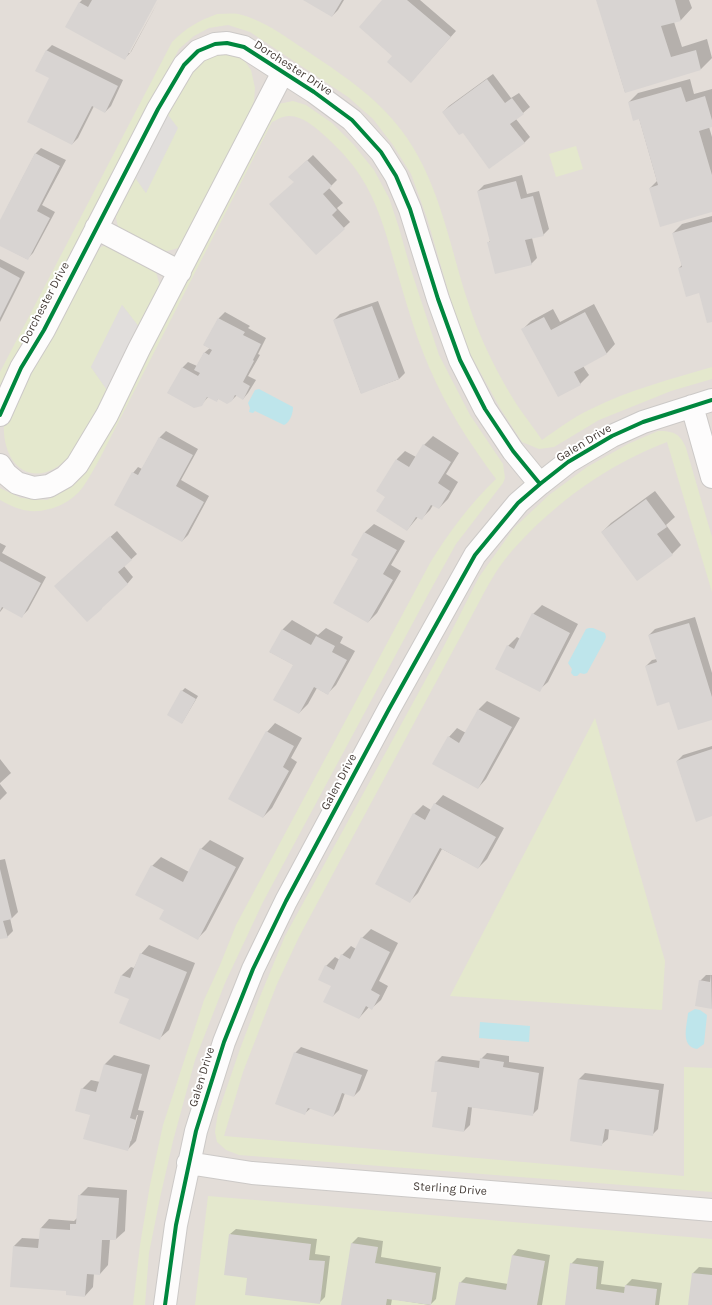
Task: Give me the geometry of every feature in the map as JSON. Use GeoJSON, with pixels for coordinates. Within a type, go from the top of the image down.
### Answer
{"type":"FeatureCollection","features":[{"type":"Feature","properties":{"kind":"street","name":"Dorchester Drive"},"geometry":{"type":"LineString","coordinates":[[0,416],[22,368],[44,330],[158,109],[184,65],[198,51],[215,44],[227,43],[244,48],[314,92],[352,120],[381,152],[396,176],[410,209],[438,299],[460,360],[485,409],[513,451],[540,484]]}},
{"type":"Feature","properties":{"kind":"street","name":"Dorchester Drive"},"geometry":{"type":"LineString","coordinates":[[0,465],[6,474],[17,483],[34,488],[50,486],[65,477],[77,465],[107,415],[139,349],[283,72]]}},
{"type":"Feature","properties":{"kind":"street"},"geometry":{"type":"LineString","coordinates":[[96,228],[180,272]]}},
{"type":"Feature","properties":{"kind":"street"},"geometry":{"type":"LineString","coordinates":[[702,403],[712,477]]}},
{"type":"Feature","properties":{"kind":"street","name":"Galen Drive"},"geometry":{"type":"LineString","coordinates":[[165,1305],[176,1225],[196,1131],[224,1042],[253,969],[286,901],[475,555],[518,503],[568,462],[612,436],[643,422],[702,403]]}},
{"type":"Feature","properties":{"kind":"street","name":"Sterling Drive"},"geometry":{"type":"LineString","coordinates":[[188,1163],[252,1173],[712,1210]]}},
{"type":"Feature","properties":{"kind":"shaded area"},"geometry":{"type":"Polygon","coordinates":[[[0,0],[712,0],[712,1305],[0,1305],[0,0]]]}},
{"type":"Feature","properties":{"kind":"shaded area"},"geometry":{"type":"Polygon","coordinates":[[[165,111],[178,128],[146,193],[132,173],[165,111]]]}},
{"type":"Feature","properties":{"kind":"shaded area"},"geometry":{"type":"Polygon","coordinates":[[[122,305],[139,327],[107,390],[91,367],[122,305]]]}},
{"type":"Feature","properties":{"kind":"green space"},"geometry":{"type":"Polygon","coordinates":[[[217,14],[238,14],[258,21],[276,30],[324,62],[363,91],[397,124],[419,157],[437,198],[462,284],[473,318],[484,344],[510,393],[542,440],[584,412],[605,402],[635,391],[712,367],[712,379],[671,391],[599,420],[554,447],[539,449],[522,442],[500,408],[468,350],[456,318],[427,218],[411,174],[393,145],[373,119],[348,97],[250,32],[228,25],[209,28],[194,36],[179,49],[0,394],[0,372],[172,42],[193,25],[217,14]]]}},
{"type":"Feature","properties":{"kind":"green space"},"geometry":{"type":"Polygon","coordinates":[[[232,53],[244,60],[251,70],[255,88],[254,101],[249,117],[182,247],[160,253],[119,231],[114,210],[132,173],[146,193],[165,111],[184,73],[205,55],[232,53]]]}},
{"type":"Feature","properties":{"kind":"green space"},"geometry":{"type":"Polygon","coordinates":[[[293,101],[306,105],[332,123],[353,144],[374,170],[389,198],[439,355],[470,415],[503,464],[505,478],[503,483],[456,544],[263,902],[225,983],[195,1060],[173,1141],[149,1253],[145,1305],[133,1305],[140,1245],[150,1185],[163,1125],[204,1000],[236,925],[430,563],[460,519],[477,498],[496,479],[459,425],[429,367],[410,313],[384,227],[367,187],[349,160],[325,136],[306,121],[294,116],[289,116],[282,117],[272,122],[99,460],[83,487],[71,499],[63,504],[46,510],[28,511],[0,500],[0,488],[21,498],[47,500],[66,489],[278,104],[293,101]]]}},
{"type":"Feature","properties":{"kind":"green space"},"geometry":{"type":"Polygon","coordinates":[[[576,146],[583,169],[556,177],[549,154],[576,146]]]}},
{"type":"Feature","properties":{"kind":"green space"},"geometry":{"type":"Polygon","coordinates":[[[111,243],[154,265],[160,286],[139,327],[122,305],[91,367],[107,390],[74,451],[61,464],[49,471],[36,474],[25,471],[16,464],[9,453],[5,438],[4,419],[92,251],[111,243]]]}},
{"type":"Feature","properties":{"kind":"green space"},"geometry":{"type":"Polygon","coordinates":[[[658,431],[672,432],[681,439],[686,448],[712,537],[712,592],[667,442],[623,462],[583,487],[545,517],[511,552],[497,571],[485,592],[299,937],[277,984],[243,1072],[224,1136],[684,1176],[684,1067],[712,1068],[712,1192],[239,1155],[226,1150],[217,1142],[215,1132],[218,1113],[240,1049],[285,936],[443,648],[479,577],[514,528],[549,495],[587,467],[628,444],[658,431]]]}},
{"type":"Feature","properties":{"kind":"green space"},"geometry":{"type":"Polygon","coordinates":[[[595,718],[665,961],[662,1010],[450,996],[595,718]]]}},
{"type":"Feature","properties":{"kind":"green space"},"geometry":{"type":"Polygon","coordinates":[[[208,1196],[712,1239],[712,1305],[195,1305],[208,1196]]]}},
{"type":"Feature","properties":{"kind":"water"},"geometry":{"type":"Polygon","coordinates":[[[259,389],[293,407],[291,418],[286,424],[284,425],[255,411],[253,413],[249,412],[250,408],[248,403],[255,390],[259,389]]]}},
{"type":"Feature","properties":{"kind":"water"},"geometry":{"type":"Polygon","coordinates":[[[589,628],[605,633],[606,637],[587,673],[580,673],[577,676],[574,676],[571,673],[572,669],[568,663],[586,629],[589,628]]]}},
{"type":"Feature","properties":{"kind":"water"},"geometry":{"type":"Polygon","coordinates":[[[695,1009],[700,1010],[707,1015],[704,1044],[697,1049],[688,1044],[686,1040],[688,1013],[695,1009]]]}},
{"type":"Feature","properties":{"kind":"water"},"geometry":{"type":"Polygon","coordinates":[[[480,1022],[530,1026],[529,1042],[479,1038],[480,1022]]]}},
{"type":"Feature","properties":{"kind":"building"},"geometry":{"type":"Polygon","coordinates":[[[92,0],[157,0],[125,60],[65,27],[79,2],[88,7],[92,0]]]}},
{"type":"Feature","properties":{"kind":"building"},"geometry":{"type":"Polygon","coordinates":[[[303,0],[342,0],[332,17],[303,0]]]}},
{"type":"Feature","properties":{"kind":"building"},"geometry":{"type":"Polygon","coordinates":[[[382,0],[407,0],[451,37],[411,83],[387,62],[392,56],[359,27],[382,0]]]}},
{"type":"Feature","properties":{"kind":"building"},"geometry":{"type":"Polygon","coordinates":[[[596,0],[675,0],[681,21],[661,26],[671,57],[696,50],[701,70],[625,93],[596,0]]]}},
{"type":"Feature","properties":{"kind":"building"},"geometry":{"type":"Polygon","coordinates":[[[46,50],[118,86],[105,113],[92,106],[72,145],[27,122],[49,78],[35,71],[46,50]]]}},
{"type":"Feature","properties":{"kind":"building"},"geometry":{"type":"Polygon","coordinates":[[[487,79],[505,103],[512,98],[524,114],[510,124],[525,143],[489,169],[463,133],[459,135],[442,112],[487,79]]]}},
{"type":"Feature","properties":{"kind":"building"},"geometry":{"type":"Polygon","coordinates":[[[681,87],[686,102],[705,96],[712,120],[712,127],[699,131],[712,175],[712,212],[660,227],[649,188],[658,185],[639,119],[633,121],[628,102],[681,87]]]}},
{"type":"Feature","properties":{"kind":"building"},"geometry":{"type":"Polygon","coordinates":[[[35,153],[60,166],[37,211],[50,218],[28,260],[0,246],[0,220],[35,153]]]}},
{"type":"Feature","properties":{"kind":"building"},"geometry":{"type":"Polygon","coordinates":[[[307,160],[332,186],[323,194],[337,210],[332,215],[345,229],[316,255],[269,204],[294,182],[288,177],[307,160]]]}},
{"type":"Feature","properties":{"kind":"building"},"geometry":{"type":"Polygon","coordinates":[[[516,181],[521,199],[533,196],[544,236],[525,240],[532,265],[495,274],[487,242],[490,242],[477,191],[516,181]]]}},
{"type":"Feature","properties":{"kind":"building"},"geometry":{"type":"Polygon","coordinates":[[[712,222],[712,322],[707,323],[699,293],[686,297],[678,268],[682,267],[672,233],[712,222]]]}},
{"type":"Feature","properties":{"kind":"building"},"geometry":{"type":"Polygon","coordinates":[[[0,267],[20,278],[0,318],[0,267]]]}},
{"type":"Feature","properties":{"kind":"building"},"geometry":{"type":"Polygon","coordinates":[[[372,306],[399,379],[361,394],[333,320],[372,306]]]}},
{"type":"Feature","properties":{"kind":"building"},"geometry":{"type":"Polygon","coordinates":[[[585,312],[607,354],[574,372],[581,385],[558,397],[521,329],[544,317],[551,330],[585,312]]]}},
{"type":"Feature","properties":{"kind":"building"},"geometry":{"type":"Polygon","coordinates":[[[218,318],[245,332],[243,335],[261,344],[243,382],[250,386],[243,400],[235,395],[232,401],[227,404],[218,399],[217,402],[207,397],[202,406],[194,408],[167,393],[182,367],[198,376],[200,373],[194,370],[204,352],[209,355],[212,350],[203,345],[218,318]]]}},
{"type":"Feature","properties":{"kind":"building"},"geometry":{"type":"Polygon","coordinates":[[[159,437],[193,455],[176,486],[204,502],[182,542],[114,505],[132,472],[138,475],[159,437]]]}},
{"type":"Feature","properties":{"kind":"building"},"geometry":{"type":"Polygon","coordinates":[[[423,444],[451,462],[438,483],[450,491],[439,509],[431,505],[422,520],[416,517],[407,531],[376,511],[385,497],[376,491],[396,459],[409,467],[423,444]]]}},
{"type":"Feature","properties":{"kind":"building"},"geometry":{"type":"Polygon","coordinates":[[[646,499],[667,527],[657,534],[673,555],[637,581],[601,532],[646,499]]]}},
{"type":"Feature","properties":{"kind":"building"},"geometry":{"type":"Polygon","coordinates":[[[364,532],[397,550],[383,574],[393,580],[368,623],[333,603],[358,559],[351,555],[364,532]]]}},
{"type":"Feature","properties":{"kind":"building"},"geometry":{"type":"Polygon","coordinates":[[[110,536],[132,560],[118,572],[128,584],[87,622],[54,586],[110,536]]]}},
{"type":"Feature","properties":{"kind":"building"},"geometry":{"type":"Polygon","coordinates":[[[0,561],[41,583],[22,618],[2,607],[0,611],[0,561]]]}},
{"type":"Feature","properties":{"kind":"building"},"geometry":{"type":"Polygon","coordinates":[[[532,613],[570,633],[540,692],[495,669],[507,645],[514,649],[532,613]]]}},
{"type":"Feature","properties":{"kind":"building"},"geometry":{"type":"Polygon","coordinates":[[[689,623],[712,697],[712,720],[678,730],[669,702],[657,706],[645,666],[657,662],[648,635],[689,623]]]}},
{"type":"Feature","properties":{"kind":"building"},"geometry":{"type":"Polygon","coordinates":[[[282,629],[311,645],[316,636],[335,646],[332,652],[347,660],[328,695],[314,687],[299,714],[273,700],[293,665],[269,652],[282,629]]]}},
{"type":"Feature","properties":{"kind":"building"},"geometry":{"type":"Polygon","coordinates":[[[181,690],[196,699],[182,724],[167,715],[181,690]]]}},
{"type":"Feature","properties":{"kind":"building"},"geometry":{"type":"Polygon","coordinates":[[[478,709],[512,727],[478,789],[432,764],[448,736],[459,743],[478,709]]]}},
{"type":"Feature","properties":{"kind":"building"},"geometry":{"type":"Polygon","coordinates":[[[266,731],[294,746],[283,767],[289,771],[263,818],[228,799],[266,731]]]}},
{"type":"Feature","properties":{"kind":"building"},"geometry":{"type":"Polygon","coordinates":[[[712,749],[712,816],[696,822],[676,761],[712,749]]]}},
{"type":"Feature","properties":{"kind":"building"},"geometry":{"type":"Polygon","coordinates":[[[434,803],[496,837],[478,869],[440,848],[410,903],[375,884],[413,813],[425,820],[434,803]]]}},
{"type":"Feature","properties":{"kind":"building"},"geometry":{"type":"Polygon","coordinates":[[[200,848],[236,867],[198,940],[159,919],[164,910],[135,895],[151,865],[183,882],[200,848]]]}},
{"type":"Feature","properties":{"kind":"building"},"geometry":{"type":"Polygon","coordinates":[[[0,869],[12,919],[3,921],[8,938],[0,939],[0,869]]]}},
{"type":"Feature","properties":{"kind":"building"},"geometry":{"type":"Polygon","coordinates":[[[361,937],[390,952],[371,990],[380,995],[372,1010],[366,1006],[359,1019],[323,1002],[331,986],[318,980],[325,965],[334,970],[341,954],[350,959],[361,937]]]}},
{"type":"Feature","properties":{"kind":"building"},"geometry":{"type":"Polygon","coordinates":[[[140,953],[187,972],[160,1040],[119,1023],[129,999],[114,993],[121,975],[130,978],[140,953]]]}},
{"type":"Feature","properties":{"kind":"building"},"geometry":{"type":"Polygon","coordinates":[[[711,972],[712,1009],[695,1006],[699,980],[710,982],[711,972]]]}},
{"type":"Feature","properties":{"kind":"building"},"geometry":{"type":"Polygon","coordinates":[[[294,1052],[362,1075],[354,1097],[342,1093],[333,1117],[308,1108],[305,1115],[275,1104],[294,1052]]]}},
{"type":"Feature","properties":{"kind":"building"},"geometry":{"type":"Polygon","coordinates":[[[480,1058],[504,1062],[503,1067],[539,1073],[533,1116],[468,1107],[464,1132],[432,1127],[437,1092],[431,1092],[435,1061],[479,1068],[480,1058]]]}},
{"type":"Feature","properties":{"kind":"building"},"geometry":{"type":"Polygon","coordinates":[[[104,1064],[142,1074],[130,1118],[136,1120],[128,1151],[83,1139],[90,1115],[75,1111],[81,1088],[96,1092],[104,1064]]]}},
{"type":"Feature","properties":{"kind":"building"},"geometry":{"type":"Polygon","coordinates":[[[578,1079],[659,1090],[653,1136],[605,1129],[602,1146],[570,1141],[578,1079]]]}},
{"type":"Feature","properties":{"kind":"building"},"geometry":{"type":"Polygon","coordinates":[[[78,1195],[119,1198],[116,1240],[102,1240],[100,1275],[87,1274],[85,1297],[66,1295],[66,1291],[10,1287],[13,1246],[38,1248],[40,1228],[70,1230],[70,1224],[76,1224],[78,1195]]]}},
{"type":"Feature","properties":{"kind":"building"},"geometry":{"type":"Polygon","coordinates":[[[229,1234],[311,1244],[309,1260],[325,1261],[320,1304],[245,1295],[247,1278],[224,1275],[229,1234]]]}},
{"type":"Feature","properties":{"kind":"building"},"geometry":{"type":"Polygon","coordinates":[[[351,1243],[378,1247],[375,1263],[436,1273],[431,1305],[387,1299],[386,1305],[341,1305],[351,1243]]]}},
{"type":"Feature","properties":{"kind":"building"},"geometry":{"type":"Polygon","coordinates":[[[512,1255],[545,1261],[537,1305],[455,1305],[459,1282],[506,1290],[512,1255]]]}},
{"type":"Feature","properties":{"kind":"building"},"geometry":{"type":"Polygon","coordinates":[[[570,1263],[598,1267],[596,1289],[624,1293],[625,1285],[657,1289],[655,1305],[565,1305],[570,1263]]]}},
{"type":"Feature","properties":{"kind":"building"},"geometry":{"type":"Polygon","coordinates":[[[692,1273],[712,1275],[712,1305],[688,1305],[692,1273]]]}},
{"type":"Feature","properties":{"kind":"cycle path"},"geometry":{"type":"LineString","coordinates":[[0,415],[21,368],[44,330],[158,109],[184,65],[198,51],[215,44],[227,43],[244,47],[314,92],[352,120],[381,152],[396,176],[410,209],[438,299],[460,360],[485,409],[513,451],[540,484]]}},
{"type":"Feature","properties":{"kind":"cycle path"},"geometry":{"type":"LineString","coordinates":[[165,1305],[176,1225],[196,1131],[224,1042],[253,969],[286,901],[389,709],[475,555],[518,503],[568,462],[612,436],[643,422],[712,400]]}}]}
